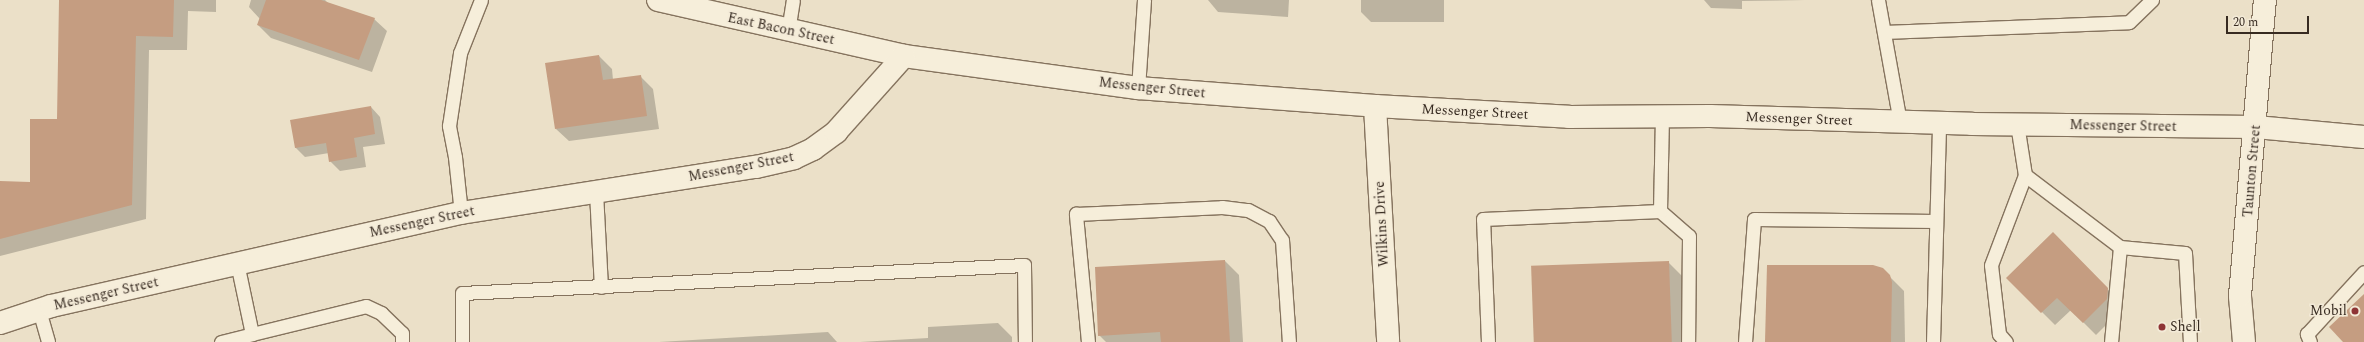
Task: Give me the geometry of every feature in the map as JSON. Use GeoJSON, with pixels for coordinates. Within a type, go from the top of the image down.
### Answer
{"type":"FeatureCollection","features":[{"type":"Feature","properties":{"kind":"main road","name":"East Bacon Street"},"geometry":{"type":"LineString","coordinates":[[658,0],[904,56]]}},
{"type":"Feature","properties":{"kind":"main road","name":"Taunton Street"},"geometry":{"type":"LineString","coordinates":[[2244,342],[2240,296],[2256,127],[2265,0]]}},
{"type":"Feature","properties":{"kind":"main road","name":"Messenger Street"},"geometry":{"type":"LineString","coordinates":[[0,323],[39,310],[237,263],[461,213],[756,167],[794,158],[813,149],[836,132],[904,56],[1138,88],[1375,106],[1569,117],[1662,118],[1710,116],[1939,123],[2256,127],[2364,137]]}},
{"type":"Feature","properties":{"kind":"main road","name":"Wilkins Drive"},"geometry":{"type":"LineString","coordinates":[[1375,106],[1388,342]]}},
{"type":"Feature","properties":{"kind":"lane"},"geometry":{"type":"LineString","coordinates":[[461,213],[455,157],[449,126],[460,53],[481,0]]}},
{"type":"Feature","properties":{"kind":"lane"},"geometry":{"type":"LineString","coordinates":[[788,30],[793,0]]}},
{"type":"Feature","properties":{"kind":"lane"},"geometry":{"type":"LineString","coordinates":[[1138,88],[1144,0]]}},
{"type":"Feature","properties":{"kind":"lane"},"geometry":{"type":"LineString","coordinates":[[1878,0],[1900,122]]}},
{"type":"Feature","properties":{"kind":"lane"},"geometry":{"type":"LineString","coordinates":[[1884,32],[2129,22],[2152,0]]}},
{"type":"Feature","properties":{"kind":"lane"},"geometry":{"type":"LineString","coordinates":[[1660,211],[1662,118]]}},
{"type":"Feature","properties":{"kind":"lane"},"geometry":{"type":"LineString","coordinates":[[1933,342],[1939,123]]}},
{"type":"Feature","properties":{"kind":"lane"},"geometry":{"type":"LineString","coordinates":[[2006,342],[1999,334],[1991,264],[2025,175],[2016,124]]}},
{"type":"Feature","properties":{"kind":"lane"},"geometry":{"type":"LineString","coordinates":[[2025,175],[2120,247],[2185,253],[2190,342]]}},
{"type":"Feature","properties":{"kind":"lane"},"geometry":{"type":"LineString","coordinates":[[596,192],[601,287]]}},
{"type":"Feature","properties":{"kind":"lane"},"geometry":{"type":"LineString","coordinates":[[1088,342],[1076,214],[1222,207],[1248,210],[1269,221],[1282,240],[1289,342]]}},
{"type":"Feature","properties":{"kind":"lane"},"geometry":{"type":"LineString","coordinates":[[1488,342],[1483,219],[1660,211],[1689,236],[1688,342]]}},
{"type":"Feature","properties":{"kind":"lane"},"geometry":{"type":"LineString","coordinates":[[1745,342],[1754,219],[1936,221]]}},
{"type":"Feature","properties":{"kind":"lane"},"geometry":{"type":"LineString","coordinates":[[2111,342],[2120,247]]}},
{"type":"Feature","properties":{"kind":"lane"},"geometry":{"type":"LineString","coordinates":[[237,263],[252,334]]}},
{"type":"Feature","properties":{"kind":"lane"},"geometry":{"type":"LineString","coordinates":[[462,342],[462,294],[1024,265],[1025,342]]}},
{"type":"Feature","properties":{"kind":"lane"},"geometry":{"type":"LineString","coordinates":[[2310,342],[2307,334],[2364,272]]}},
{"type":"Feature","properties":{"kind":"lane"},"geometry":{"type":"LineString","coordinates":[[221,342],[366,306],[386,318],[402,333],[402,342]]}},
{"type":"Feature","properties":{"kind":"lane"},"geometry":{"type":"LineString","coordinates":[[39,310],[48,342]]}},
{"type":"Feature","properties":{"kind":"building"},"geometry":{"type":"Polygon","coordinates":[[[59,0],[174,0],[173,37],[136,36],[132,205],[0,239],[0,181],[30,182],[30,119],[57,119],[59,0]]]}},
{"type":"Feature","properties":{"kind":"building"},"geometry":{"type":"Polygon","coordinates":[[[266,0],[321,0],[375,18],[359,60],[257,25],[266,0]]]}},
{"type":"Feature","properties":{"kind":"building"},"geometry":{"type":"Polygon","coordinates":[[[599,55],[603,80],[641,75],[647,116],[555,129],[545,63],[599,55]]]}},
{"type":"Feature","properties":{"kind":"building"},"geometry":{"type":"Polygon","coordinates":[[[371,106],[375,134],[354,138],[357,157],[329,162],[326,143],[295,148],[290,120],[371,106]]]}},
{"type":"Feature","properties":{"kind":"building"},"geometry":{"type":"Polygon","coordinates":[[[2053,232],[2108,288],[2107,299],[2083,323],[2057,298],[2041,313],[2006,278],[2053,232]]]}},
{"type":"Feature","properties":{"kind":"building"},"geometry":{"type":"Polygon","coordinates":[[[1225,260],[1230,342],[1161,342],[1160,332],[1098,336],[1095,267],[1225,260]]]}},
{"type":"Feature","properties":{"kind":"building"},"geometry":{"type":"Polygon","coordinates":[[[1669,261],[1672,342],[1534,342],[1531,266],[1669,261]]]}},
{"type":"Feature","properties":{"kind":"building"},"geometry":{"type":"Polygon","coordinates":[[[1767,265],[1873,265],[1883,268],[1890,275],[1892,282],[1891,342],[1765,342],[1767,265]]]}},
{"type":"Feature","properties":{"kind":"building","name":"Mobil"},"geometry":{"type":"Polygon","coordinates":[[[2364,294],[2364,342],[2343,342],[2329,327],[2364,294]]]}},
{"type":"Feature","properties":{"kind":"place","name":"Mobil"},"geometry":{"type":"Point","coordinates":[2355,311]}},
{"type":"Feature","properties":{"kind":"place","name":"Shell"},"geometry":{"type":"Point","coordinates":[2162,327]}}]}
